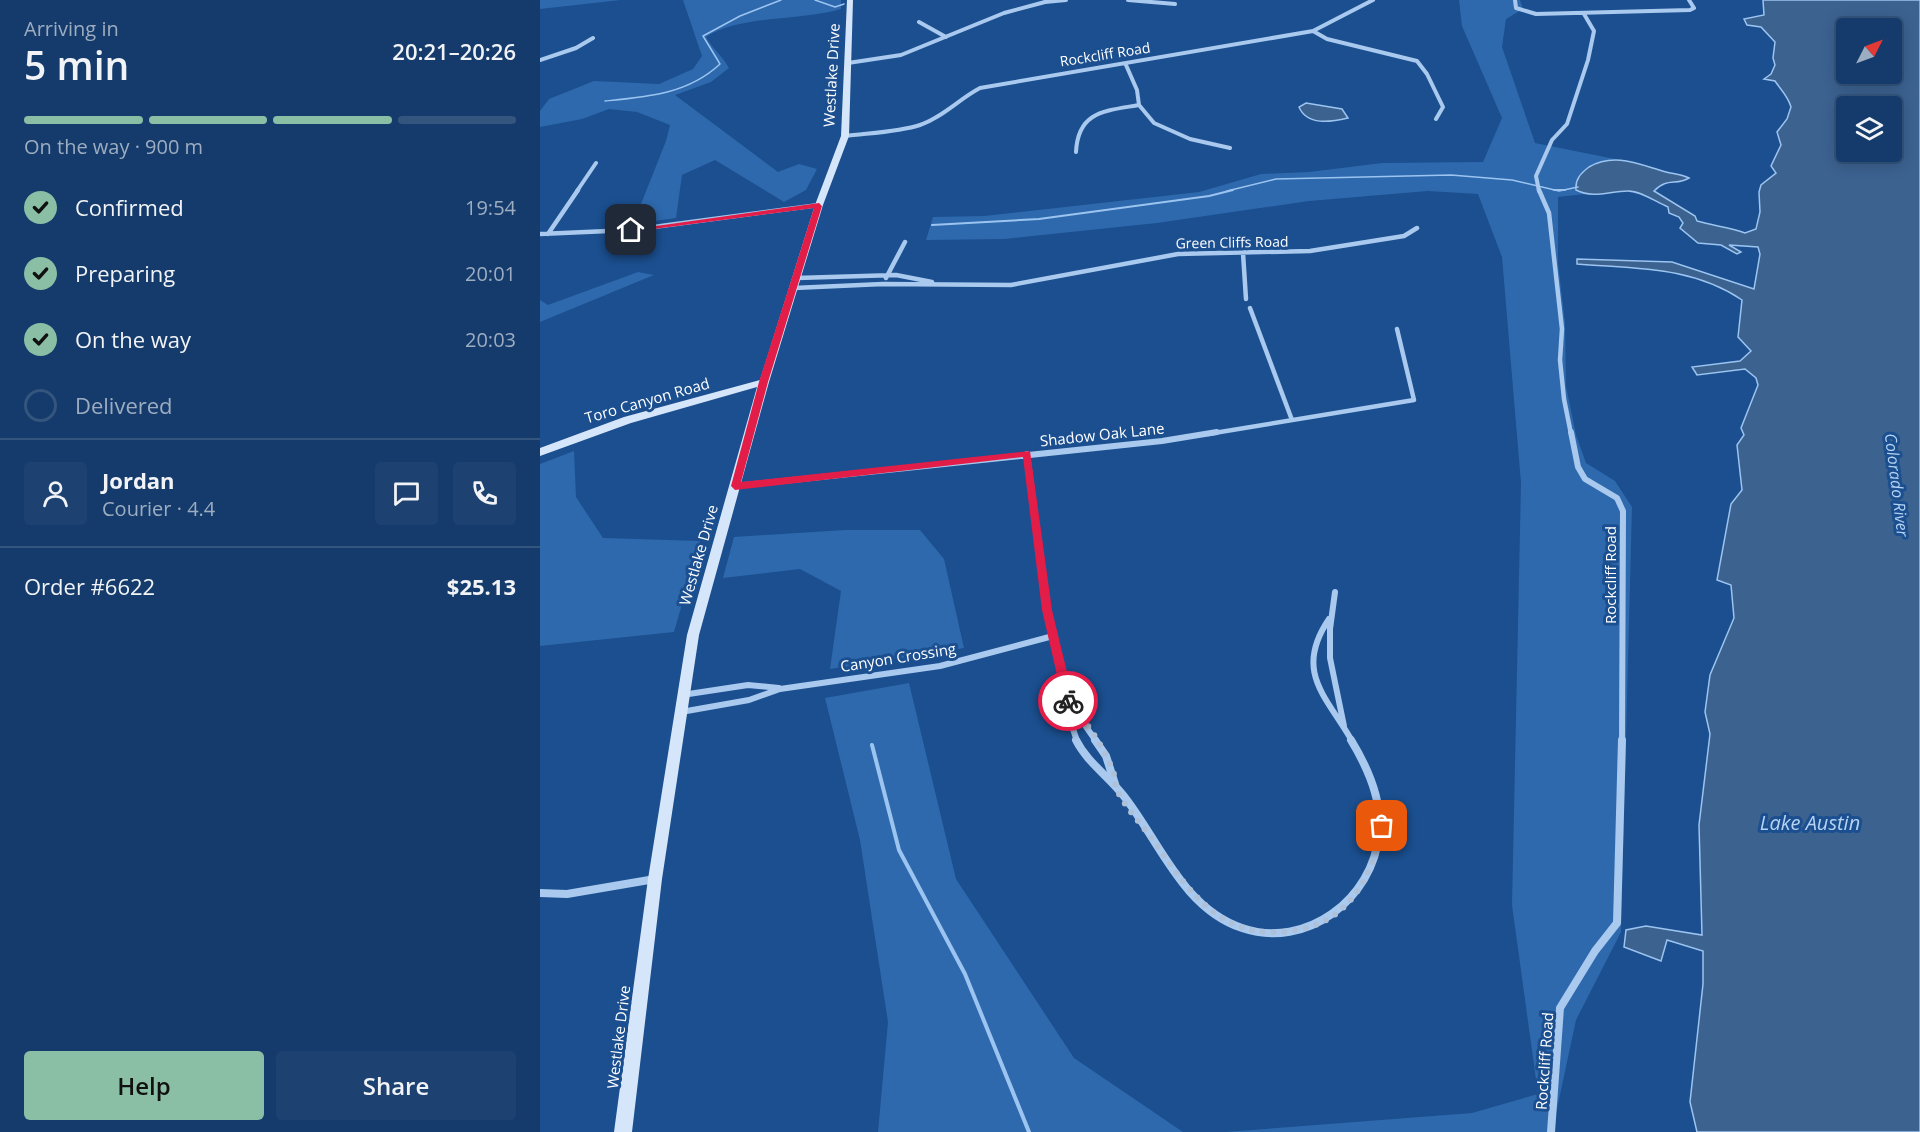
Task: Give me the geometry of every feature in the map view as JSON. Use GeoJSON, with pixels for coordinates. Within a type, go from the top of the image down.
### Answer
{"type":"FeatureCollection","features":[{"type":"Feature","properties":{"kind":"street","name":"Westlake Drive"},"geometry":{"type":"LineString","coordinates":[[623,1132],[655,879],[693,635],[764,382],[819,206],[845,136],[850,0]]}},
{"type":"Feature","properties":{"kind":"street"},"geometry":{"type":"LineString","coordinates":[[848,63],[892,58],[1006,11],[1050,1],[1066,0]]}},
{"type":"Feature","properties":{"kind":"street"},"geometry":{"type":"LineString","coordinates":[[1128,0],[1174,4]]}},
{"type":"Feature","properties":{"kind":"street","name":"Rockcliff Road"},"geometry":{"type":"LineString","coordinates":[[845,136],[919,125],[945,112],[964,96],[981,88],[1126,65],[1313,31],[1373,0]]}},
{"type":"Feature","properties":{"kind":"street"},"geometry":{"type":"LineString","coordinates":[[1515,0],[1516,8],[1527,13],[1584,14],[1694,8],[1689,0]]}},
{"type":"Feature","properties":{"kind":"street","name":"Rockcliff Road"},"geometry":{"type":"LineString","coordinates":[[1551,1132],[1560,1008],[1595,951],[1617,923],[1623,693],[1623,511],[1617,498],[1585,479],[1578,467],[1564,399],[1560,360],[1562,329],[1549,213],[1540,197],[1536,176],[1552,140],[1567,124],[1588,60],[1594,31],[1584,14]]}},
{"type":"Feature","properties":{"kind":"street"},"geometry":{"type":"LineString","coordinates":[[919,22],[946,37]]}},
{"type":"Feature","properties":{"kind":"street"},"geometry":{"type":"LineString","coordinates":[[1313,31],[1339,42],[1403,56],[1417,62],[1427,74],[1443,107],[1437,119]]}},
{"type":"Feature","properties":{"kind":"street"},"geometry":{"type":"LineString","coordinates":[[540,60],[576,48],[593,38]]}},
{"type":"Feature","properties":{"kind":"street"},"geometry":{"type":"LineString","coordinates":[[1126,65],[1137,90],[1139,105],[1154,123],[1190,139],[1230,148]]}},
{"type":"Feature","properties":{"kind":"street"},"geometry":{"type":"LineString","coordinates":[[1076,152],[1075,135],[1081,124],[1094,115],[1139,105]]}},
{"type":"Feature","properties":{"kind":"street"},"geometry":{"type":"LineString","coordinates":[[548,234],[596,163]]}},
{"type":"Feature","properties":{"kind":"street"},"geometry":{"type":"LineString","coordinates":[[540,234],[631,230],[819,206]]}},
{"type":"Feature","properties":{"kind":"street","name":"Green Cliffs Road"},"geometry":{"type":"LineString","coordinates":[[795,283],[1011,285],[1178,254],[1310,251],[1404,236],[1417,228]]}},
{"type":"Feature","properties":{"kind":"street"},"geometry":{"type":"LineString","coordinates":[[883,284],[905,242]]}},
{"type":"Feature","properties":{"kind":"street"},"geometry":{"type":"LineString","coordinates":[[1243,253],[1246,299]]}},
{"type":"Feature","properties":{"kind":"street","name":"Green Cliffs Road"},"geometry":{"type":"LineString","coordinates":[[795,283],[888,275],[939,284]]}},
{"type":"Feature","properties":{"kind":"street"},"geometry":{"type":"LineString","coordinates":[[1250,308],[1292,420]]}},
{"type":"Feature","properties":{"kind":"street","name":"Shadow Oak Lane"},"geometry":{"type":"LineString","coordinates":[[735,486],[1162,441],[1413,400],[1397,329]]}},
{"type":"Feature","properties":{"kind":"street","name":"Toro Canyon Road"},"geometry":{"type":"LineString","coordinates":[[540,452],[628,420],[764,382]]}},
{"type":"Feature","properties":{"kind":"street"},"geometry":{"type":"LineString","coordinates":[[1027,454],[1047,610],[1075,738],[1095,768],[1116,787],[1190,892],[1210,911],[1230,924],[1245,929],[1270,933],[1318,924],[1348,903],[1362,886],[1374,860],[1382,826],[1374,788],[1344,727],[1317,686],[1315,677],[1315,657],[1323,627],[1329,619]]}},
{"type":"Feature","properties":{"kind":"street"},"geometry":{"type":"LineString","coordinates":[[1335,592],[1329,619],[1331,665],[1343,710],[1344,727]]}},
{"type":"Feature","properties":{"kind":"street","name":"Canyon Crossing"},"geometry":{"type":"LineString","coordinates":[[680,712],[749,700],[780,689],[940,666],[1053,636]]}},
{"type":"Feature","properties":{"kind":"street","name":"Canyon Crossing"},"geometry":{"type":"LineString","coordinates":[[682,695],[748,685],[780,689]]}},
{"type":"Feature","properties":{"kind":"street"},"geometry":{"type":"LineString","coordinates":[[1068,700],[1106,756],[1116,787]]}},
{"type":"Feature","properties":{"kind":"street"},"geometry":{"type":"LineString","coordinates":[[540,893],[567,894],[655,879]]}},
{"type":"Feature","properties":{"kind":"shaded area"},"geometry":{"type":"Polygon","coordinates":[[[540,0],[621,0],[540,9],[540,0]]]}},
{"type":"Feature","properties":{"kind":"shaded area"},"geometry":{"type":"Polygon","coordinates":[[[683,0],[841,0],[841,9],[735,25],[706,37],[729,68],[711,82],[675,95],[778,172],[799,164],[817,169],[806,190],[784,202],[715,160],[682,175],[676,218],[633,224],[666,141],[670,125],[637,112],[609,109],[582,119],[540,127],[540,111],[549,99],[594,81],[659,84],[693,69],[702,56],[683,0]]]}},
{"type":"Feature","properties":{"kind":"shaded area"},"geometry":{"type":"Polygon","coordinates":[[[1459,0],[1520,0],[1523,9],[1506,19],[1502,47],[1535,143],[1615,159],[1595,165],[1579,176],[1576,189],[1585,194],[1558,197],[1558,263],[1565,323],[1566,386],[1576,435],[1586,463],[1615,481],[1632,507],[1621,932],[1576,1020],[1552,1132],[1226,1132],[1472,1113],[1538,1094],[1512,905],[1521,483],[1502,257],[1478,194],[1428,191],[1309,201],[1157,223],[1004,239],[926,240],[933,217],[984,216],[1199,192],[1261,174],[1309,172],[1382,163],[1483,162],[1502,118],[1462,26],[1459,0]]]}},
{"type":"Feature","properties":{"kind":"shaded area"},"geometry":{"type":"Polygon","coordinates":[[[638,272],[654,275],[540,322],[540,300],[548,305],[638,272]]]}},
{"type":"Feature","properties":{"kind":"shaded area"},"geometry":{"type":"Polygon","coordinates":[[[574,451],[576,497],[603,538],[700,541],[674,632],[540,646],[540,464],[574,451]]]}},
{"type":"Feature","properties":{"kind":"shaded area"},"geometry":{"type":"Polygon","coordinates":[[[845,530],[920,530],[944,559],[964,648],[830,669],[841,591],[800,569],[723,578],[734,537],[845,530]]]}},
{"type":"Feature","properties":{"kind":"shaded area"},"geometry":{"type":"Polygon","coordinates":[[[909,683],[956,879],[1074,1058],[1183,1132],[878,1132],[888,1022],[860,840],[825,698],[909,683]]]}},
{"type":"Feature","properties":{"kind":"water","name":"Lake Austin"},"geometry":{"type":"Polygon","coordinates":[[[1763,0],[1920,0],[1920,1132],[1697,1132],[1690,1102],[1703,984],[1703,951],[1667,940],[1661,961],[1624,947],[1626,930],[1646,926],[1702,935],[1699,825],[1710,734],[1705,712],[1710,675],[1734,618],[1731,585],[1717,580],[1731,504],[1742,490],[1737,445],[1744,435],[1741,428],[1758,385],[1756,378],[1745,369],[1697,375],[1692,367],[1740,361],[1751,351],[1738,337],[1742,300],[1723,289],[1683,275],[1662,271],[1577,264],[1577,259],[1672,262],[1754,289],[1760,254],[1758,247],[1729,245],[1741,252],[1737,254],[1721,245],[1698,243],[1680,228],[1683,223],[1679,217],[1669,213],[1668,207],[1638,193],[1628,191],[1589,194],[1576,190],[1576,186],[1583,172],[1599,163],[1618,160],[1637,163],[1689,178],[1663,184],[1654,191],[1695,216],[1697,221],[1745,233],[1756,229],[1760,212],[1761,185],[1776,173],[1771,166],[1781,145],[1777,132],[1787,119],[1791,107],[1775,81],[1764,79],[1771,74],[1775,65],[1773,58],[1775,42],[1761,27],[1747,25],[1744,19],[1764,15],[1763,0]]]}},
{"type":"Feature","properties":{"kind":"water"},"geometry":{"type":"Polygon","coordinates":[[[1306,103],[1342,109],[1348,118],[1334,121],[1314,120],[1303,113],[1299,107],[1306,103]]]}},
{"type":"Feature","properties":{"kind":"waterway"},"geometry":{"type":"LineString","coordinates":[[605,101],[666,92],[681,88],[708,74],[720,64],[703,36],[740,16],[781,0]]}},
{"type":"Feature","properties":{"kind":"waterway"},"geometry":{"type":"LineString","coordinates":[[815,0],[835,7],[844,4]]}},
{"type":"Feature","properties":{"kind":"waterway"},"geometry":{"type":"LineString","coordinates":[[1227,191],[1276,179],[1451,175],[1512,180],[1555,190]]}},
{"type":"Feature","properties":{"kind":"waterway"},"geometry":{"type":"LineString","coordinates":[[1564,190],[1578,187]]}},
{"type":"Feature","properties":{"kind":"waterway"},"geometry":{"type":"LineString","coordinates":[[932,225],[1039,219],[1209,196],[1233,190]]}},
{"type":"Feature","properties":{"kind":"waterway"},"geometry":{"type":"LineString","coordinates":[[1555,190],[1564,190]]}},
{"type":"Feature","properties":{"kind":"waterway"},"geometry":{"type":"LineString","coordinates":[[1555,190],[1564,190]]}},
{"type":"Feature","properties":{"kind":"waterway"},"geometry":{"type":"LineString","coordinates":[[872,745],[899,850],[965,974],[1029,1132]]}},
{"type":"Feature","properties":{"kind":"way so far"},"geometry":{"type":"LineString","coordinates":[[1068,701],[1106,756],[1116,787],[1176,874],[1203,906],[1230,924],[1270,933],[1290,932],[1318,924],[1348,903],[1362,886],[1374,860],[1382,826]]}},
{"type":"Feature","properties":{"kind":"route"},"geometry":{"type":"LineString","coordinates":[[631,230],[819,206],[764,382],[735,486],[1027,454],[1047,610],[1068,701]]}},
{"type":"Feature","properties":{"kind":"water label","name":"Colorado River"},"geometry":{"type":"Point","coordinates":[1897,485]}}]}
